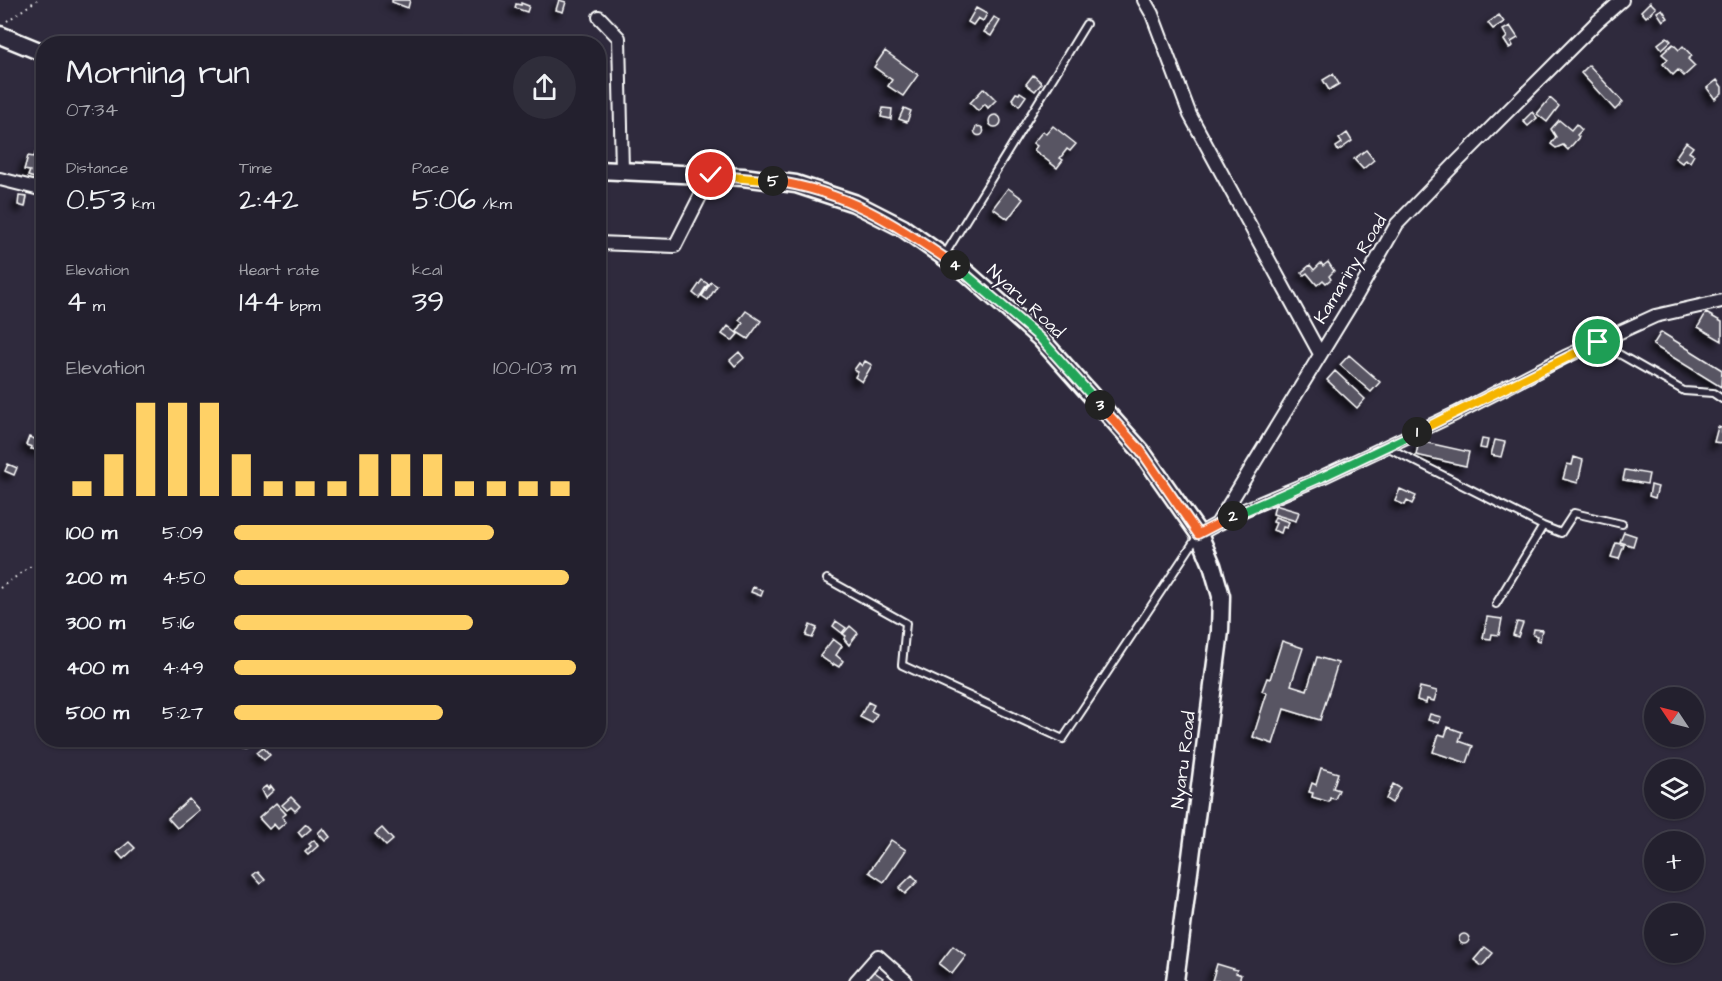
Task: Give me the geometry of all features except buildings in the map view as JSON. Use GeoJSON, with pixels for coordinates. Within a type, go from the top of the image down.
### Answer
{"type":"FeatureCollection","features":[{"type":"Feature","properties":{"kind":"main road"},"geometry":{"type":"LineString","coordinates":[[0,35],[36,50]]}},
{"type":"Feature","properties":{"kind":"main road","name":"Nyaru Road"},"geometry":{"type":"LineString","coordinates":[[606,170],[743,177],[796,184],[854,203],[903,228],[967,273],[1040,338],[1141,451],[1198,534],[1212,565],[1221,596],[1220,631],[1175,981]]}},
{"type":"Feature","properties":{"kind":"street"},"geometry":{"type":"LineString","coordinates":[[1144,0],[1152,14],[1190,115],[1320,354]]}},
{"type":"Feature","properties":{"kind":"street","name":"Kamariny Road"},"geometry":{"type":"LineString","coordinates":[[1217,524],[1397,224],[1597,22],[1622,0]]}},
{"type":"Feature","properties":{"kind":"street"},"geometry":{"type":"LineString","coordinates":[[599,17],[619,38],[622,171]]}},
{"type":"Feature","properties":{"kind":"street"},"geometry":{"type":"LineString","coordinates":[[606,243],[675,246],[711,175]]}},
{"type":"Feature","properties":{"kind":"street"},"geometry":{"type":"LineString","coordinates":[[0,178],[36,188]]}},
{"type":"Feature","properties":{"kind":"street"},"geometry":{"type":"LineString","coordinates":[[1198,534],[1244,510],[1386,447],[1655,316],[1722,301]]}},
{"type":"Feature","properties":{"kind":"street"},"geometry":{"type":"LineString","coordinates":[[856,981],[878,956],[906,981]]}},
{"type":"Feature","properties":{"kind":"lane"},"geometry":{"type":"LineString","coordinates":[[943,257],[1086,24]]}},
{"type":"Feature","properties":{"kind":"lane"},"geometry":{"type":"LineString","coordinates":[[1598,342],[1684,391],[1713,393],[1722,399]]}},
{"type":"Feature","properties":{"kind":"lane"},"geometry":{"type":"LineString","coordinates":[[1386,447],[1542,526],[1561,533],[1574,513],[1622,524]]}},
{"type":"Feature","properties":{"kind":"lane"},"geometry":{"type":"LineString","coordinates":[[1496,603],[1542,526]]}},
{"type":"Feature","properties":{"kind":"lane"},"geometry":{"type":"LineString","coordinates":[[827,579],[906,623],[902,665],[1063,739],[1198,534]]}},
{"type":"Feature","properties":{"kind":"path"},"geometry":{"type":"LineString","coordinates":[[0,26],[37,0]]}},
{"type":"Feature","properties":{"kind":"path"},"geometry":{"type":"LineString","coordinates":[[0,588],[36,563]]}},
{"type":"Feature","properties":{"kind":"route"},"geometry":{"type":"LineString","coordinates":[[711,175],[796,184],[854,203],[903,228],[967,273],[1040,338],[1141,451],[1198,534],[1244,510],[1322,477],[1455,414],[1598,342]]}}]}
